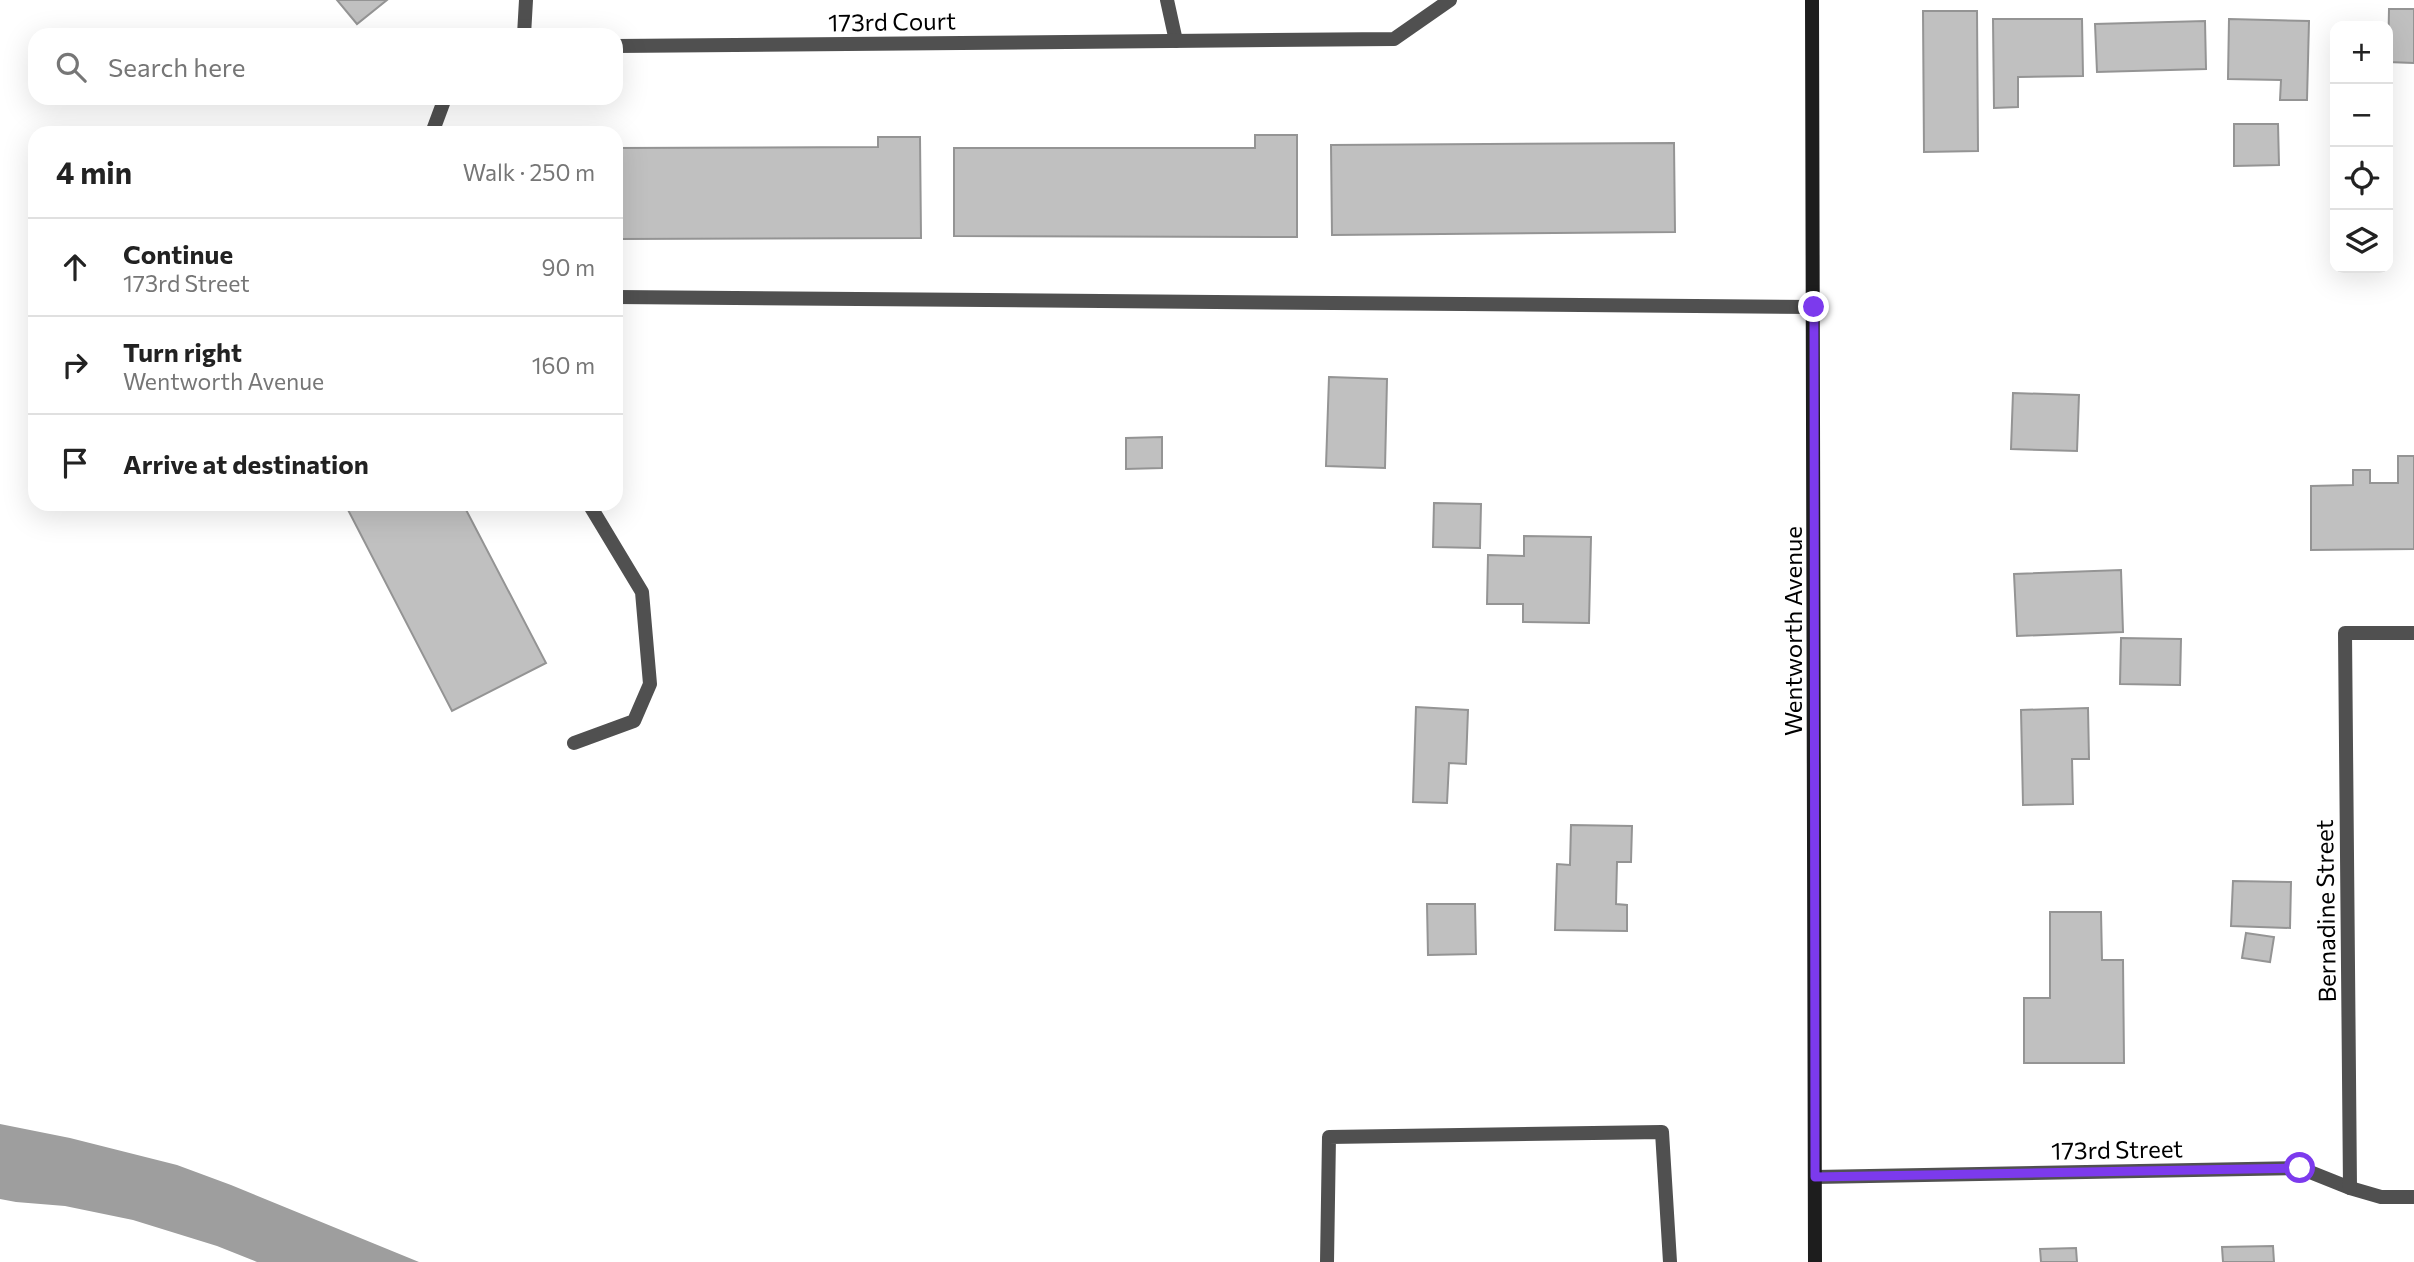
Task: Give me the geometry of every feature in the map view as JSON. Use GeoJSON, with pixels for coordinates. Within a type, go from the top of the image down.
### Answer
{"type":"FeatureCollection","features":[{"type":"Feature","properties":{"kind":"street"},"geometry":{"type":"LineString","coordinates":[[524,28],[526,0]]}},
{"type":"Feature","properties":{"kind":"street"},"geometry":{"type":"LineString","coordinates":[[1167,0],[1176,41]]}},
{"type":"Feature","properties":{"kind":"street","name":"173rd Court"},"geometry":{"type":"LineString","coordinates":[[623,46],[1394,39],[1450,0]]}},
{"type":"Feature","properties":{"kind":"street","name":"Wentworth Avenue"},"geometry":{"type":"LineString","coordinates":[[1812,0],[1815,1262]]}},
{"type":"Feature","properties":{"kind":"street"},"geometry":{"type":"LineString","coordinates":[[435,126],[442,105]]}},
{"type":"Feature","properties":{"kind":"street"},"geometry":{"type":"LineString","coordinates":[[623,297],[1814,307]]}},
{"type":"Feature","properties":{"kind":"street"},"geometry":{"type":"LineString","coordinates":[[574,743],[634,721],[650,684],[642,592],[593,511]]}},
{"type":"Feature","properties":{"kind":"street","name":"Bernadine Street"},"geometry":{"type":"LineString","coordinates":[[2350,1188],[2345,633],[2414,633]]}},
{"type":"Feature","properties":{"kind":"street"},"geometry":{"type":"LineString","coordinates":[[1327,1262],[1329,1137],[1662,1132],[1670,1262]]}},
{"type":"Feature","properties":{"kind":"street","name":"173rd Street"},"geometry":{"type":"LineString","coordinates":[[1815,1177],[2300,1168],[2381,1197],[2414,1197]]}},
{"type":"Feature","properties":{"kind":"shaded area"},"geometry":{"type":"Polygon","coordinates":[[[0,1124],[70,1138],[177,1165],[419,1262],[257,1262],[217,1246],[133,1220],[65,1206],[0,1199],[0,1124]]]}},
{"type":"Feature","properties":{"kind":"building"},"geometry":{"type":"Polygon","coordinates":[[[337,0],[387,0],[357,24],[337,0]]]}},
{"type":"Feature","properties":{"kind":"building"},"geometry":{"type":"Polygon","coordinates":[[[2389,9],[2414,9],[2414,63],[2393,62],[2393,21],[2389,21],[2389,9]]]}},
{"type":"Feature","properties":{"kind":"building"},"geometry":{"type":"Polygon","coordinates":[[[1923,11],[1977,11],[1978,151],[1924,152],[1923,11]]]}},
{"type":"Feature","properties":{"kind":"building"},"geometry":{"type":"Polygon","coordinates":[[[1993,19],[2082,19],[2083,76],[2018,77],[2018,107],[1994,108],[1993,19]]]}},
{"type":"Feature","properties":{"kind":"building"},"geometry":{"type":"Polygon","coordinates":[[[2229,19],[2309,21],[2307,100],[2280,100],[2281,80],[2228,79],[2229,19]]]}},
{"type":"Feature","properties":{"kind":"building"},"geometry":{"type":"Polygon","coordinates":[[[2205,21],[2206,69],[2097,72],[2095,24],[2205,21]]]}},
{"type":"Feature","properties":{"kind":"building"},"geometry":{"type":"Polygon","coordinates":[[[2234,124],[2278,124],[2279,165],[2234,166],[2234,124]]]}},
{"type":"Feature","properties":{"kind":"building"},"geometry":{"type":"Polygon","coordinates":[[[1255,135],[1297,135],[1297,237],[954,236],[954,148],[1255,148],[1255,135]]]}},
{"type":"Feature","properties":{"kind":"building"},"geometry":{"type":"Polygon","coordinates":[[[878,137],[920,137],[921,238],[623,239],[623,148],[878,147],[878,137]]]}},
{"type":"Feature","properties":{"kind":"building"},"geometry":{"type":"Polygon","coordinates":[[[1674,143],[1675,232],[1332,235],[1331,145],[1674,143]]]}},
{"type":"Feature","properties":{"kind":"building"},"geometry":{"type":"Polygon","coordinates":[[[1329,377],[1387,379],[1385,468],[1326,466],[1329,377]]]}},
{"type":"Feature","properties":{"kind":"building"},"geometry":{"type":"Polygon","coordinates":[[[2013,393],[2079,395],[2077,451],[2011,449],[2013,393]]]}},
{"type":"Feature","properties":{"kind":"building"},"geometry":{"type":"Polygon","coordinates":[[[1162,437],[1162,468],[1126,469],[1126,438],[1162,437]]]}},
{"type":"Feature","properties":{"kind":"building"},"geometry":{"type":"Polygon","coordinates":[[[2398,456],[2414,456],[2414,549],[2311,550],[2311,486],[2353,485],[2353,470],[2370,470],[2370,483],[2398,483],[2398,456]]]}},
{"type":"Feature","properties":{"kind":"building"},"geometry":{"type":"Polygon","coordinates":[[[1434,503],[1481,504],[1480,548],[1433,547],[1434,503]]]}},
{"type":"Feature","properties":{"kind":"building"},"geometry":{"type":"Polygon","coordinates":[[[349,511],[467,511],[546,663],[452,711],[349,511]]]}},
{"type":"Feature","properties":{"kind":"building"},"geometry":{"type":"Polygon","coordinates":[[[1524,536],[1591,537],[1589,623],[1523,622],[1523,604],[1487,604],[1488,555],[1524,556],[1524,536]]]}},
{"type":"Feature","properties":{"kind":"building"},"geometry":{"type":"Polygon","coordinates":[[[2121,570],[2123,632],[2017,636],[2014,574],[2121,570]]]}},
{"type":"Feature","properties":{"kind":"building"},"geometry":{"type":"Polygon","coordinates":[[[2121,638],[2181,639],[2180,685],[2120,684],[2121,638]]]}},
{"type":"Feature","properties":{"kind":"building"},"geometry":{"type":"Polygon","coordinates":[[[1416,707],[1468,710],[1466,764],[1449,763],[1447,803],[1413,802],[1416,707]]]}},
{"type":"Feature","properties":{"kind":"building"},"geometry":{"type":"Polygon","coordinates":[[[2088,708],[2089,759],[2072,759],[2073,804],[2023,805],[2021,710],[2088,708]]]}},
{"type":"Feature","properties":{"kind":"building"},"geometry":{"type":"Polygon","coordinates":[[[1571,825],[1632,826],[1631,862],[1617,862],[1616,904],[1627,905],[1627,931],[1555,930],[1557,864],[1570,865],[1571,825]]]}},
{"type":"Feature","properties":{"kind":"building"},"geometry":{"type":"Polygon","coordinates":[[[2233,881],[2291,882],[2290,928],[2231,926],[2233,881]]]}},
{"type":"Feature","properties":{"kind":"building"},"geometry":{"type":"Polygon","coordinates":[[[1427,904],[1475,904],[1476,954],[1428,955],[1427,904]]]}},
{"type":"Feature","properties":{"kind":"building"},"geometry":{"type":"Polygon","coordinates":[[[2050,912],[2101,912],[2102,960],[2123,960],[2124,1063],[2024,1063],[2024,998],[2050,998],[2050,912]]]}},
{"type":"Feature","properties":{"kind":"building"},"geometry":{"type":"Polygon","coordinates":[[[2246,933],[2274,937],[2270,962],[2242,958],[2246,933]]]}},
{"type":"Feature","properties":{"kind":"building"},"geometry":{"type":"Polygon","coordinates":[[[2273,1246],[2274,1262],[2223,1262],[2222,1247],[2273,1246]]]}},
{"type":"Feature","properties":{"kind":"building"},"geometry":{"type":"Polygon","coordinates":[[[2076,1248],[2077,1262],[2041,1262],[2040,1249],[2076,1248]]]}},
{"type":"Feature","properties":{"kind":"route"},"geometry":{"type":"LineString","coordinates":[[1814,307],[1815,1177],[2300,1168]]}}]}
